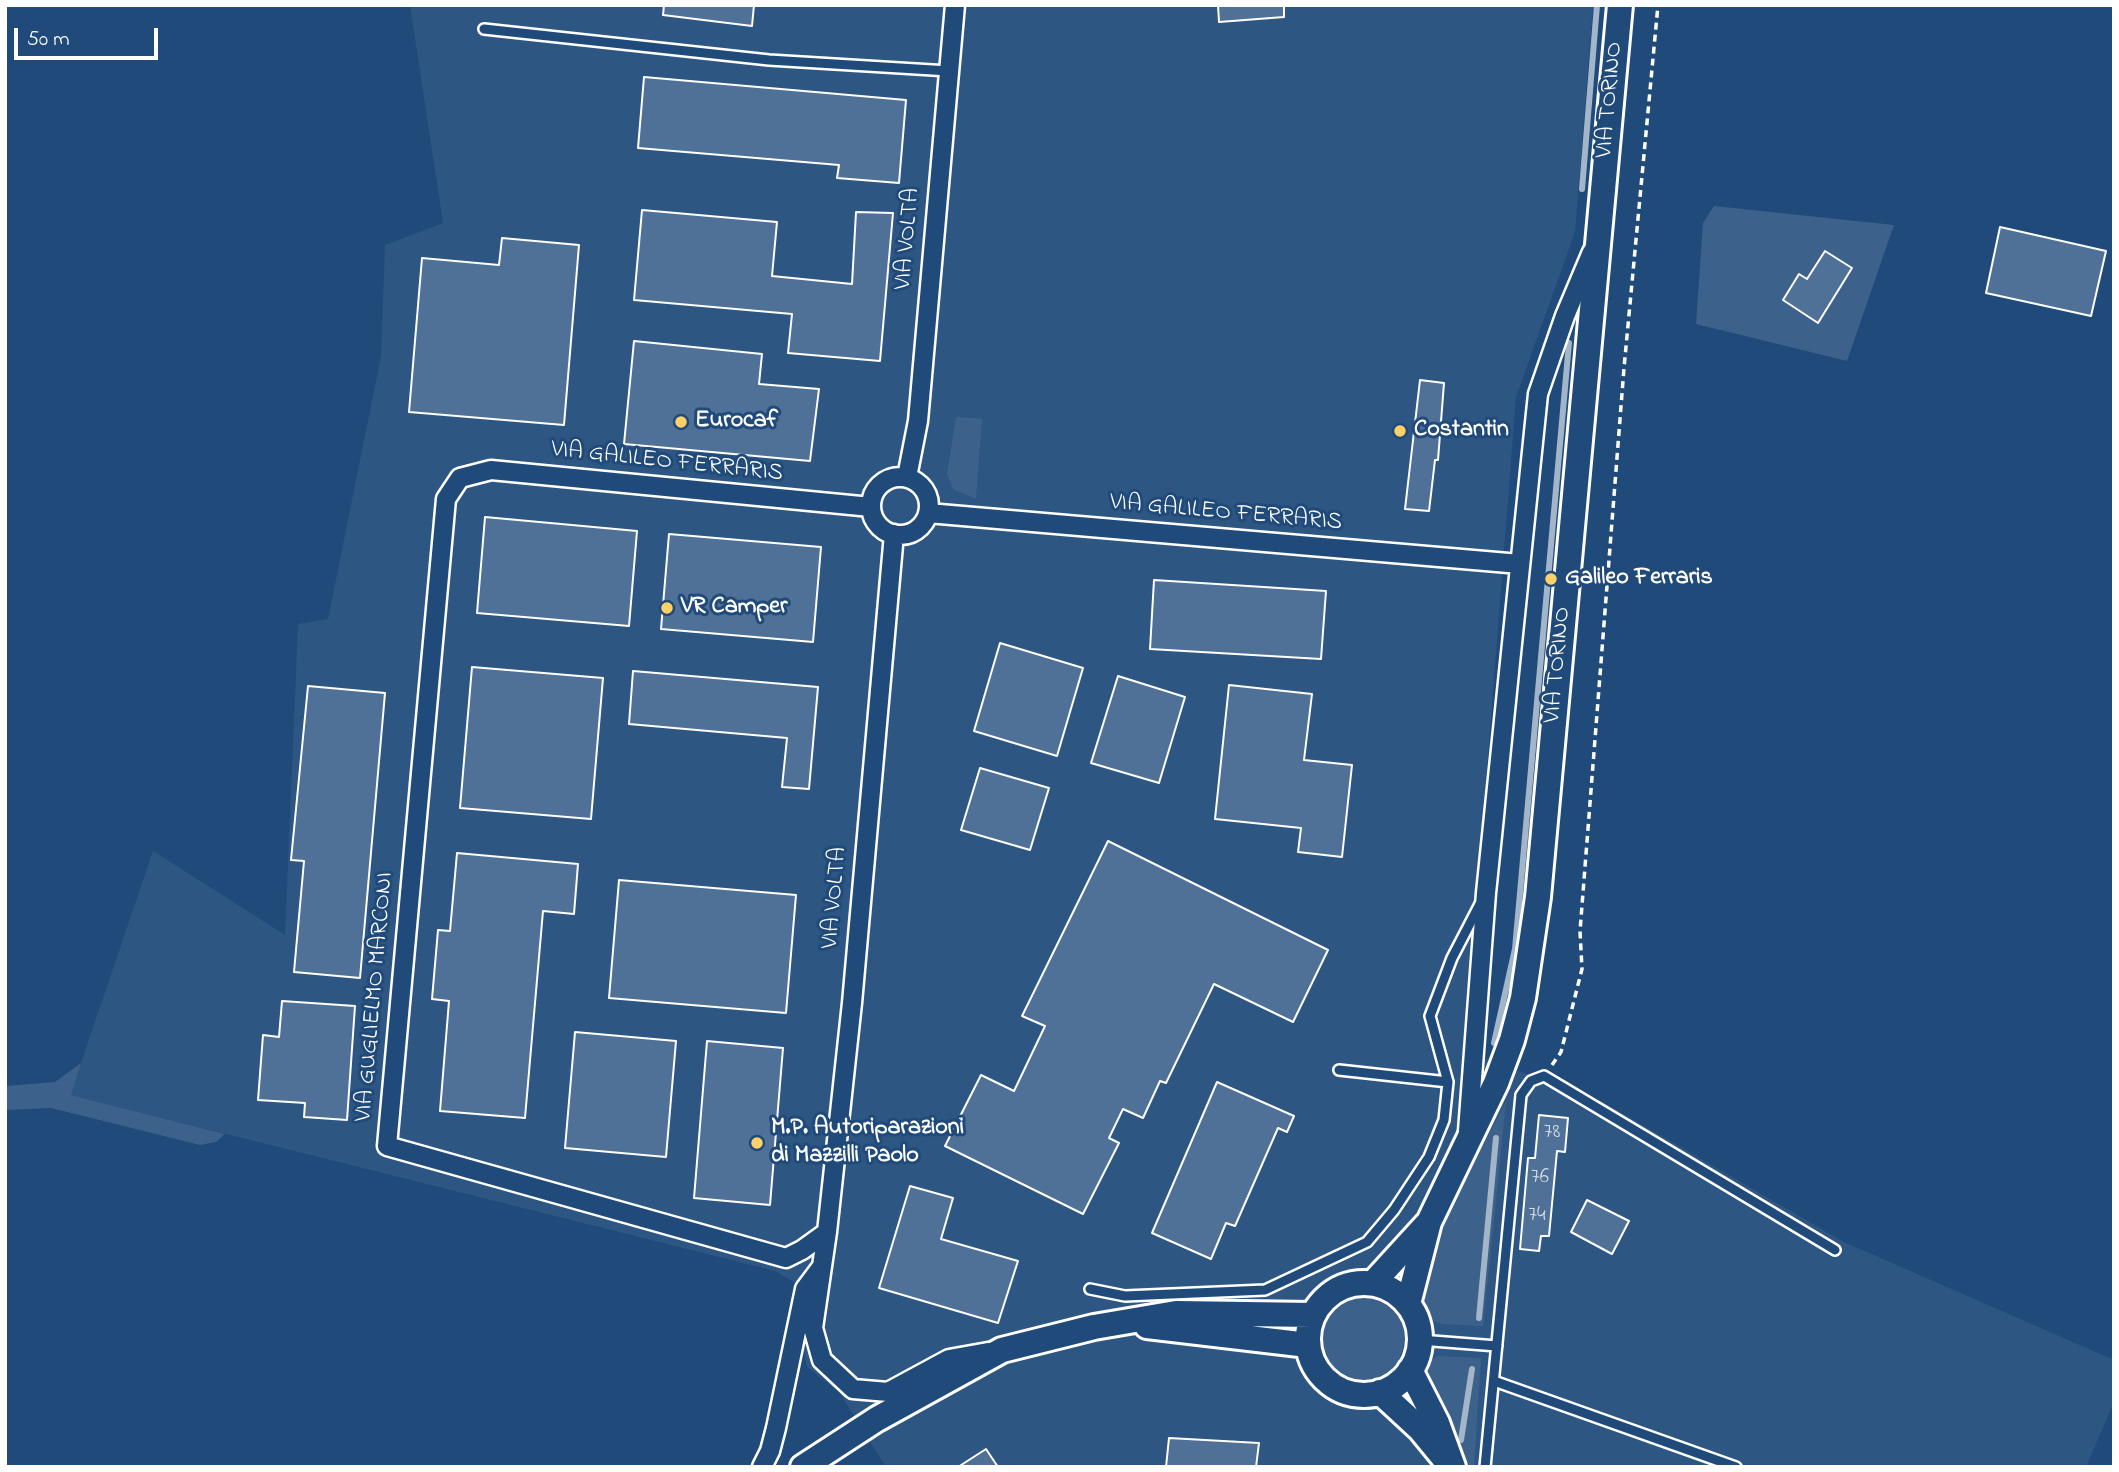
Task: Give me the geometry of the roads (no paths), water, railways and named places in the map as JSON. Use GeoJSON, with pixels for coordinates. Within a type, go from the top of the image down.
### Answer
{"type":"FeatureCollection","features":[{"type":"Feature","properties":{"kind":"street","name":"VIA VOLTA"},"geometry":{"type":"LineString","coordinates":[[907,477],[918,421],[955,5]]}},
{"type":"Feature","properties":{"kind":"street","name":"VIA TORINO"},"geometry":{"type":"LineString","coordinates":[[1408,1304],[1429,1222],[1496,1083],[1512,1040],[1523,998],[1538,897],[1620,5]]}},
{"type":"Feature","properties":{"kind":"street"},"geometry":{"type":"LineString","coordinates":[[1468,1143],[1486,893],[1538,394],[1565,316],[1598,240]]}},
{"type":"Feature","properties":{"kind":"street","name":"VIA GALILEO FERRARIS"},"geometry":{"type":"LineString","coordinates":[[460,478],[491,470],[871,507]]}},
{"type":"Feature","properties":{"kind":"street"},"geometry":{"type":"LineString","coordinates":[[907,477],[919,483],[925,490],[928,513],[923,524],[916,530],[908,534],[894,534],[881,529],[875,522],[871,507],[872,494],[884,480],[907,477]]}},
{"type":"Feature","properties":{"kind":"street","name":"VIA GUGLIELMO MARCONI"},"geometry":{"type":"LineString","coordinates":[[460,478],[446,499],[387,1146],[786,1258],[827,1232]]}},
{"type":"Feature","properties":{"kind":"street","name":"VIA GALILEO FERRARIS"},"geometry":{"type":"LineString","coordinates":[[928,513],[1520,564]]}},
{"type":"Feature","properties":{"kind":"street","name":"VIA VOLTA"},"geometry":{"type":"LineString","coordinates":[[894,534],[852,1003],[827,1232],[813,1328],[822,1360],[853,1389],[888,1392],[949,1359],[1002,1350]]}},
{"type":"Feature","properties":{"kind":"street","name":"VIA TORINO"},"geometry":{"type":"LineString","coordinates":[[1373,1283],[1429,1222]]}},
{"type":"Feature","properties":{"kind":"street","name":"VIA VOLTA"},"geometry":{"type":"LineString","coordinates":[[762,1467],[770,1451],[776,1428],[805,1289],[822,1266]]}},
{"type":"Feature","properties":{"kind":"street"},"geometry":{"type":"LineString","coordinates":[[1355,1283],[1373,1283],[1398,1294],[1408,1304],[1415,1315],[1420,1340],[1410,1370],[1396,1384],[1380,1392],[1352,1394],[1339,1389],[1318,1371],[1308,1345],[1308,1330],[1313,1315],[1323,1300],[1337,1289],[1355,1283]]}},
{"type":"Feature","properties":{"kind":"street"},"geometry":{"type":"LineString","coordinates":[[803,1467],[877,1419],[1002,1350],[1065,1334],[1176,1313],[1313,1315]]}},
{"type":"Feature","properties":{"kind":"street"},"geometry":{"type":"LineString","coordinates":[[1125,1323],[1308,1345]]}},
{"type":"Feature","properties":{"kind":"street"},"geometry":{"type":"LineString","coordinates":[[1410,1370],[1437,1423],[1451,1467]]}},
{"type":"Feature","properties":{"kind":"street"},"geometry":{"type":"LineString","coordinates":[[1380,1392],[1420,1429],[1451,1467]]}},
{"type":"Feature","properties":{"kind":"lane"},"geometry":{"type":"LineString","coordinates":[[484,29],[769,60],[949,71]]}},
{"type":"Feature","properties":{"kind":"lane"},"geometry":{"type":"LineString","coordinates":[[1090,1289],[1125,1296],[1265,1290],[1367,1242],[1394,1210],[1429,1157],[1444,1120],[1448,1082],[1430,1016],[1452,958],[1486,893]]}},
{"type":"Feature","properties":{"kind":"lane"},"geometry":{"type":"LineString","coordinates":[[1339,1070],[1448,1082]]}},
{"type":"Feature","properties":{"kind":"lane"},"geometry":{"type":"LineString","coordinates":[[1485,1467],[1521,1095],[1531,1081],[1544,1076],[1835,1250]]}},
{"type":"Feature","properties":{"kind":"lane"},"geometry":{"type":"LineString","coordinates":[[1420,1340],[1497,1346]]}},
{"type":"Feature","properties":{"kind":"lane"},"geometry":{"type":"LineString","coordinates":[[1494,1381],[1736,1467]]}},
{"type":"Feature","properties":{"kind":"waterway"},"geometry":{"type":"LineString","coordinates":[[1582,189],[1597,5]]}},
{"type":"Feature","properties":{"kind":"waterway"},"geometry":{"type":"LineString","coordinates":[[1494,1043],[1515,949],[1569,343]]}},
{"type":"Feature","properties":{"kind":"waterway"},"geometry":{"type":"LineString","coordinates":[[1479,1318],[1496,1138]]}},
{"type":"Feature","properties":{"kind":"waterway"},"geometry":{"type":"LineString","coordinates":[[1461,1440],[1472,1369]]}},
{"type":"Feature","properties":{"kind":"place","name":"Eurocaf"},"geometry":{"type":"Point","coordinates":[681,422]}},
{"type":"Feature","properties":{"kind":"place","name":"Costantin"},"geometry":{"type":"Point","coordinates":[1400,431]}},
{"type":"Feature","properties":{"kind":"place","name":"Galileo Ferraris"},"geometry":{"type":"Point","coordinates":[1551,579]}},
{"type":"Feature","properties":{"kind":"place","name":"VR Camper"},"geometry":{"type":"Point","coordinates":[667,608]}},
{"type":"Feature","properties":{"kind":"place","name":"M.P. Autoriparazioni di Mazzilli Paolo"},"geometry":{"type":"Point","coordinates":[757,1143]}}]}
